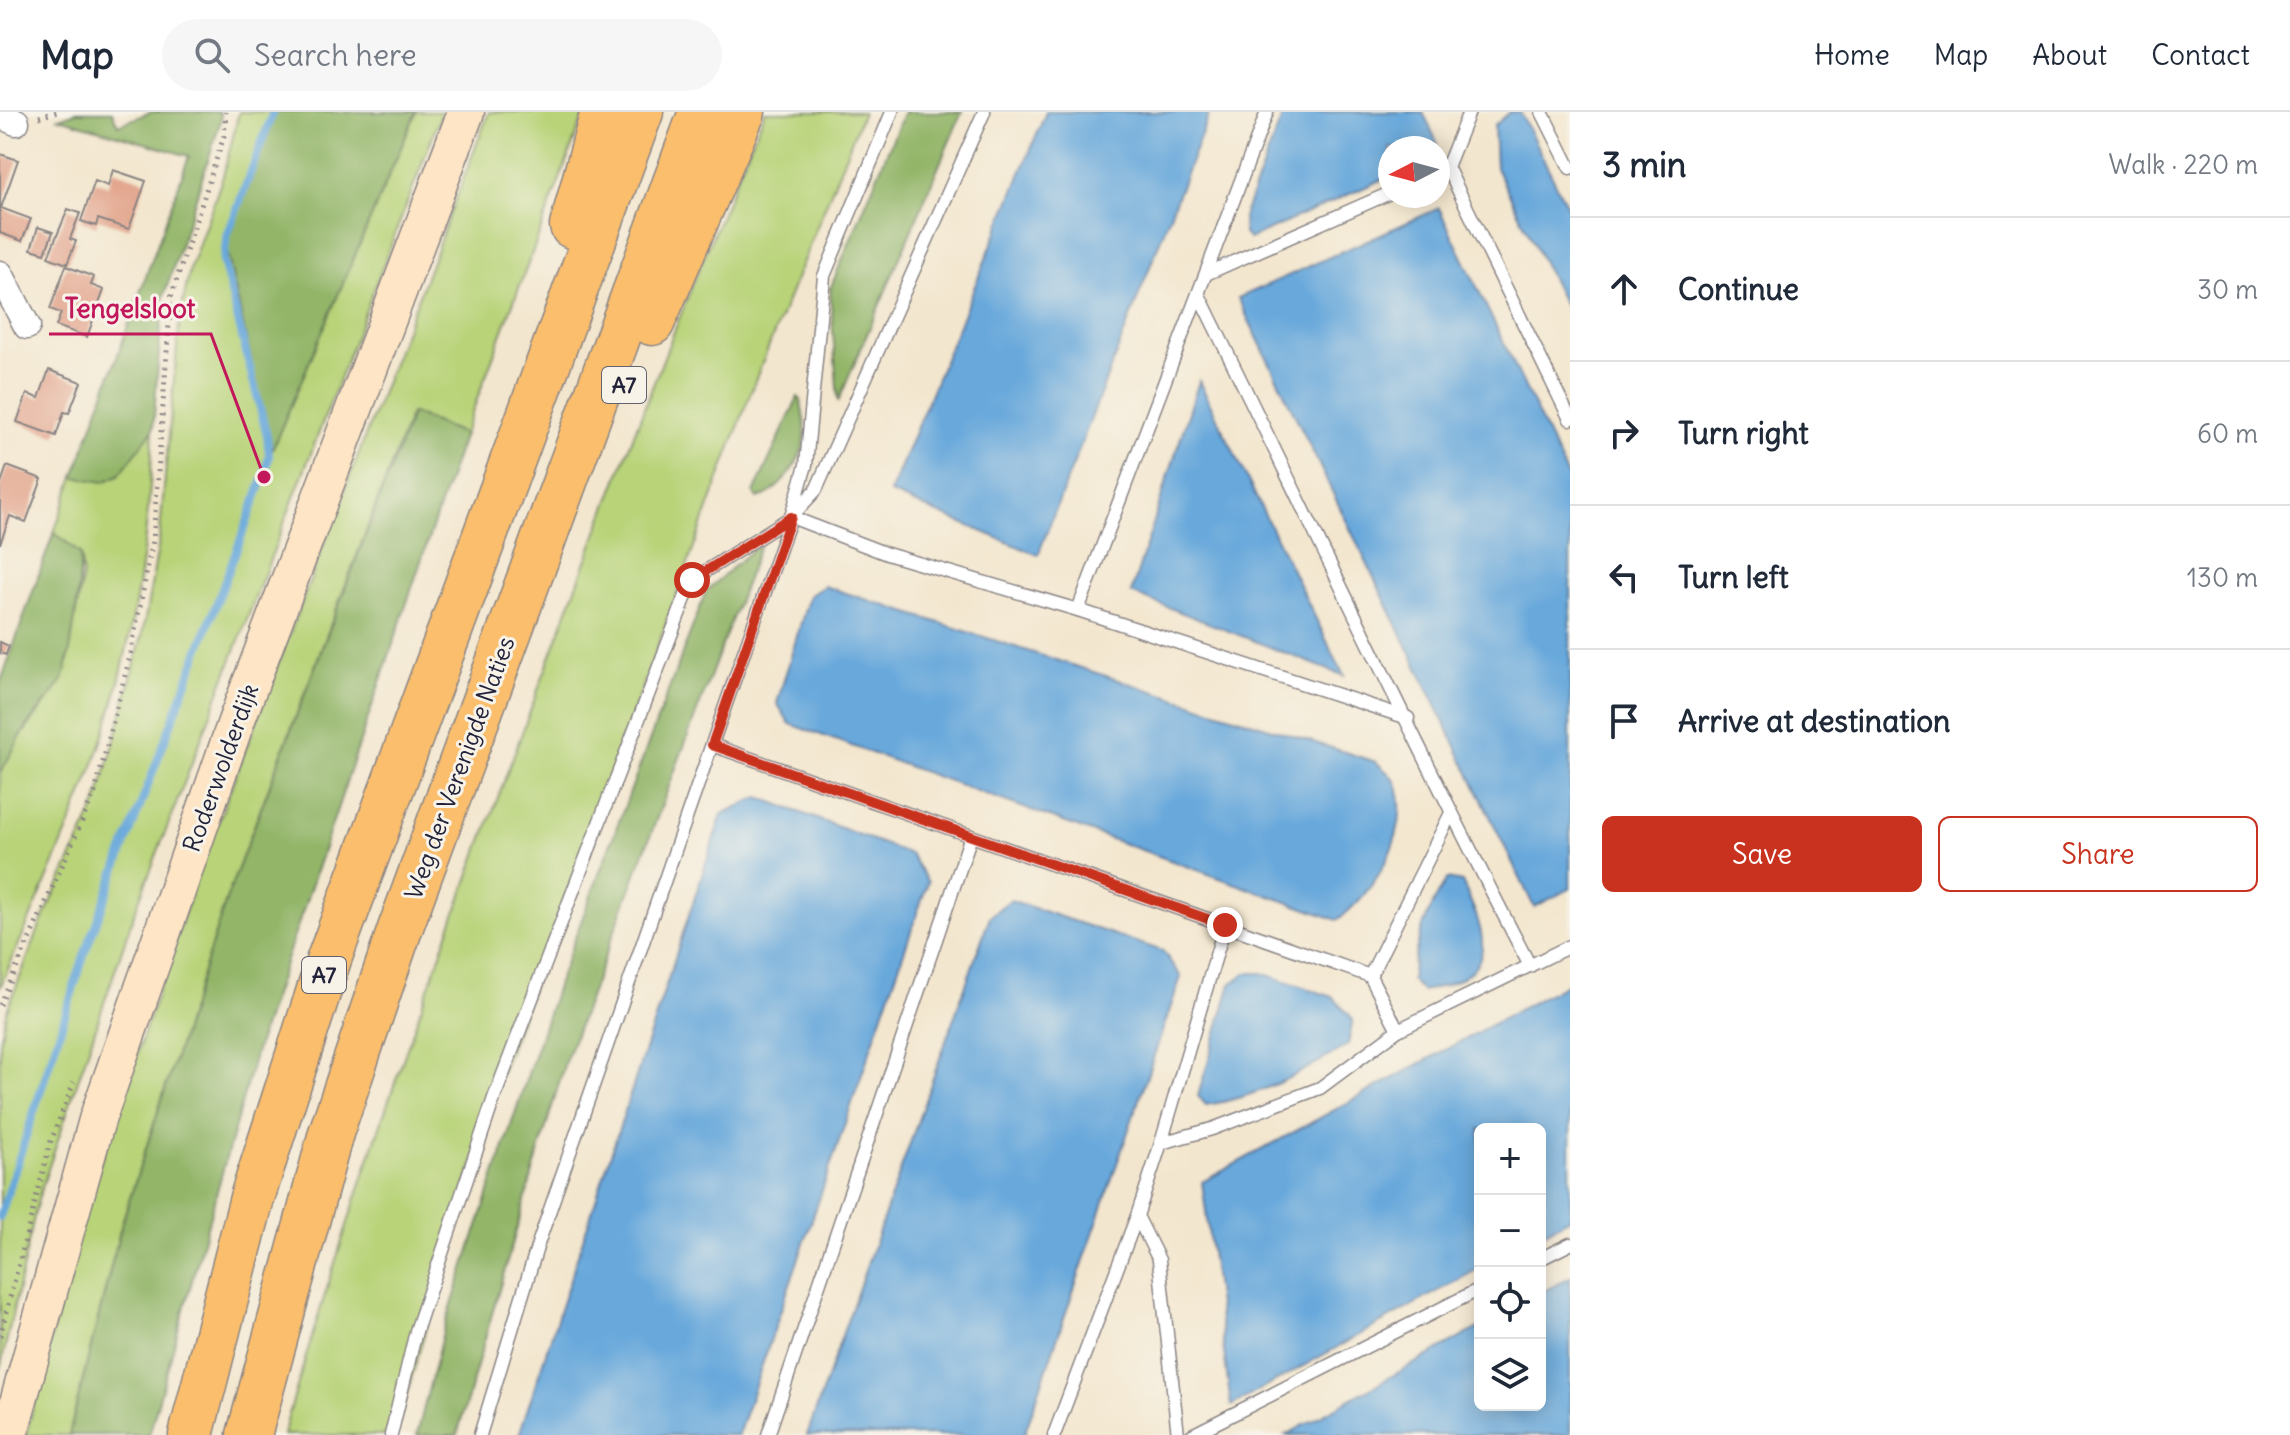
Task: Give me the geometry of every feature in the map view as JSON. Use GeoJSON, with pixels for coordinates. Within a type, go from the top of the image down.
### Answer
{"type":"FeatureCollection","features":[{"type":"Feature","properties":{"kind":"highway","name":"A7"},"geometry":{"type":"LineString","coordinates":[[488,525],[603,112]]}},
{"type":"Feature","properties":{"kind":"highway","name":"A7"},"geometry":{"type":"LineString","coordinates":[[191,1435],[252,1198],[329,959],[641,112]]}},
{"type":"Feature","properties":{"kind":"highway","name":"Weg der Verenigde Naties"},"geometry":{"type":"LineString","coordinates":[[249,1435],[331,1133],[400,929],[701,112]]}},
{"type":"Feature","properties":{"kind":"highway","name":"A7"},"geometry":{"type":"LineString","coordinates":[[501,657],[710,194],[743,112]]}},
{"type":"Feature","properties":{"kind":"street","name":"Roderwolderdijk"},"geometry":{"type":"LineString","coordinates":[[9,1435],[102,1105],[236,722],[466,112]]}},
{"type":"Feature","properties":{"kind":"street"},"geometry":{"type":"LineString","coordinates":[[0,274],[27,326]]}},
{"type":"Feature","properties":{"kind":"lane"},"geometry":{"type":"LineString","coordinates":[[480,1435],[538,1244],[791,517],[806,465],[824,276],[892,112]]}},
{"type":"Feature","properties":{"kind":"lane"},"geometry":{"type":"LineString","coordinates":[[391,1435],[416,1331],[494,1098],[692,580],[791,517],[816,490],[984,112]]}},
{"type":"Feature","properties":{"kind":"lane"},"geometry":{"type":"LineString","coordinates":[[1078,610],[1267,112]]}},
{"type":"Feature","properties":{"kind":"lane"},"geometry":{"type":"LineString","coordinates":[[1450,152],[1469,112]]}},
{"type":"Feature","properties":{"kind":"lane"},"geometry":{"type":"LineString","coordinates":[[1542,112],[1570,168]]}},
{"type":"Feature","properties":{"kind":"lane"},"geometry":{"type":"LineString","coordinates":[[1450,185],[1570,419]]}},
{"type":"Feature","properties":{"kind":"lane"},"geometry":{"type":"LineString","coordinates":[[1206,274],[1378,198]]}},
{"type":"Feature","properties":{"kind":"lane"},"geometry":{"type":"LineString","coordinates":[[1199,295],[1408,718],[1451,813],[1530,966]]}},
{"type":"Feature","properties":{"kind":"lane"},"geometry":{"type":"LineString","coordinates":[[791,517],[887,554],[1078,610],[1408,718]]}},
{"type":"Feature","properties":{"kind":"lane"},"geometry":{"type":"LineString","coordinates":[[712,745],[1370,976],[1398,1030]]}},
{"type":"Feature","properties":{"kind":"lane"},"geometry":{"type":"LineString","coordinates":[[1370,976],[1451,813]]}},
{"type":"Feature","properties":{"kind":"lane"},"geometry":{"type":"LineString","coordinates":[[768,1435],[971,836]]}},
{"type":"Feature","properties":{"kind":"lane"},"geometry":{"type":"LineString","coordinates":[[1054,1435],[1137,1216],[1225,925]]}},
{"type":"Feature","properties":{"kind":"lane"},"geometry":{"type":"LineString","coordinates":[[1161,1143],[1212,1129],[1320,1088],[1398,1030],[1570,946]]}},
{"type":"Feature","properties":{"kind":"lane"},"geometry":{"type":"LineString","coordinates":[[1137,1216],[1159,1260],[1178,1435]]}},
{"type":"Feature","properties":{"kind":"lane"},"geometry":{"type":"LineString","coordinates":[[1546,1256],[1570,1244]]}},
{"type":"Feature","properties":{"kind":"lane"},"geometry":{"type":"LineString","coordinates":[[1192,1435],[1474,1292]]}},
{"type":"Feature","properties":{"kind":"path"},"geometry":{"type":"LineString","coordinates":[[0,1005],[95,792],[126,671],[153,540],[171,297],[224,136],[226,112]]}},
{"type":"Feature","properties":{"kind":"green space"},"geometry":{"type":"Polygon","coordinates":[[[76,112],[112,112],[118,125],[151,112],[220,112],[221,120],[163,299],[153,430],[119,475],[104,482],[74,477],[189,156],[59,118],[76,112]]]}},
{"type":"Feature","properties":{"kind":"green space"},"geometry":{"type":"Polygon","coordinates":[[[239,112],[274,112],[251,171],[271,451],[416,112],[442,112],[135,911],[38,1199],[0,1370],[0,1041],[6,1013],[42,921],[96,806],[142,636],[159,542],[180,316],[190,269],[223,176],[239,112]]]}},
{"type":"Feature","properties":{"kind":"green space"},"geometry":{"type":"Polygon","coordinates":[[[274,112],[416,112],[271,452],[225,242],[274,112]]]}},
{"type":"Feature","properties":{"kind":"green space"},"geometry":{"type":"Polygon","coordinates":[[[489,112],[585,112],[464,434],[411,413],[226,900],[122,1223],[69,1435],[26,1435],[85,1207],[197,877],[489,112]]]}},
{"type":"Feature","properties":{"kind":"green space"},"geometry":{"type":"Polygon","coordinates":[[[765,112],[863,112],[755,381],[494,1092],[395,1435],[283,1435],[370,1156],[467,881],[646,404],[765,112]]]}},
{"type":"Feature","properties":{"kind":"green space"},"geometry":{"type":"Polygon","coordinates":[[[904,112],[962,112],[838,402],[830,289],[904,112]]]}},
{"type":"Feature","properties":{"kind":"green space"},"geometry":{"type":"Polygon","coordinates":[[[798,397],[805,425],[803,447],[781,484],[757,498],[754,493],[798,397]]]}},
{"type":"Feature","properties":{"kind":"green space"},"geometry":{"type":"Polygon","coordinates":[[[412,413],[464,434],[259,1040],[149,1435],[69,1435],[122,1223],[226,900],[412,413]]]}},
{"type":"Feature","properties":{"kind":"green space"},"geometry":{"type":"Polygon","coordinates":[[[153,430],[143,553],[119,681],[96,758],[74,816],[0,988],[0,773],[16,743],[63,680],[83,575],[80,554],[54,532],[74,477],[92,479],[114,475],[128,463],[153,430]]]}},
{"type":"Feature","properties":{"kind":"green space"},"geometry":{"type":"Polygon","coordinates":[[[54,532],[80,554],[77,598],[65,673],[31,720],[0,773],[0,684],[54,532]]]}},
{"type":"Feature","properties":{"kind":"green space"},"geometry":{"type":"Polygon","coordinates":[[[761,542],[565,1062],[457,1435],[417,1435],[443,1332],[559,980],[706,591],[761,542]]]}},
{"type":"Feature","properties":{"kind":"water"},"geometry":{"type":"Polygon","coordinates":[[[1046,112],[1210,112],[1038,555],[890,493],[1046,112]]]}},
{"type":"Feature","properties":{"kind":"water"},"geometry":{"type":"Polygon","coordinates":[[[1284,112],[1423,112],[1434,136],[1378,136],[1378,181],[1249,239],[1244,234],[1243,217],[1284,112]]]}},
{"type":"Feature","properties":{"kind":"water"},"geometry":{"type":"Polygon","coordinates":[[[1510,112],[1520,112],[1570,212],[1570,316],[1496,168],[1494,126],[1510,112]]]}},
{"type":"Feature","properties":{"kind":"water"},"geometry":{"type":"Polygon","coordinates":[[[1439,208],[1570,481],[1570,889],[1534,907],[1238,298],[1439,208]]]}},
{"type":"Feature","properties":{"kind":"water"},"geometry":{"type":"Polygon","coordinates":[[[1199,381],[1344,676],[1131,593],[1199,381]]]}},
{"type":"Feature","properties":{"kind":"water"},"geometry":{"type":"Polygon","coordinates":[[[824,586],[1376,762],[1397,785],[1400,803],[1399,823],[1386,860],[1364,894],[1337,920],[790,724],[777,703],[809,596],[824,586]]]}},
{"type":"Feature","properties":{"kind":"water"},"geometry":{"type":"Polygon","coordinates":[[[759,797],[910,854],[928,882],[738,1435],[519,1435],[722,814],[759,797]]]}},
{"type":"Feature","properties":{"kind":"water"},"geometry":{"type":"Polygon","coordinates":[[[1447,879],[1462,882],[1478,922],[1481,953],[1476,966],[1465,976],[1422,991],[1411,980],[1416,951],[1428,915],[1447,879]]]}},
{"type":"Feature","properties":{"kind":"water"},"geometry":{"type":"Polygon","coordinates":[[[1010,900],[1163,951],[1181,977],[1024,1435],[807,1435],[990,916],[1010,900]]]}},
{"type":"Feature","properties":{"kind":"water"},"geometry":{"type":"Polygon","coordinates":[[[1246,973],[1262,973],[1333,997],[1353,1019],[1348,1045],[1262,1090],[1206,1105],[1198,1096],[1231,984],[1246,973]]]}},
{"type":"Feature","properties":{"kind":"water"},"geometry":{"type":"Polygon","coordinates":[[[1570,982],[1570,1218],[1546,1232],[1546,1123],[1474,1123],[1474,1271],[1231,1406],[1202,1182],[1570,982]]]}},
{"type":"Feature","properties":{"kind":"water"},"geometry":{"type":"Polygon","coordinates":[[[1570,1277],[1570,1435],[1286,1435],[1474,1330],[1474,1411],[1546,1411],[1546,1290],[1570,1277]]]}},
{"type":"Feature","properties":{"kind":"building"},"geometry":{"type":"Polygon","coordinates":[[[0,154],[18,160],[1,208],[31,219],[22,241],[0,233],[0,154]]]}},
{"type":"Feature","properties":{"kind":"building"},"geometry":{"type":"Polygon","coordinates":[[[113,170],[146,181],[129,229],[98,219],[96,226],[81,221],[95,181],[108,186],[113,170]]]}},
{"type":"Feature","properties":{"kind":"building"},"geometry":{"type":"Polygon","coordinates":[[[68,209],[80,213],[70,239],[76,241],[67,264],[48,257],[68,209]]]}},
{"type":"Feature","properties":{"kind":"building"},"geometry":{"type":"Polygon","coordinates":[[[38,227],[53,232],[45,253],[31,249],[38,227]]]}},
{"type":"Feature","properties":{"kind":"building"},"geometry":{"type":"Polygon","coordinates":[[[66,266],[94,277],[91,285],[104,290],[87,337],[56,326],[61,313],[50,309],[66,266]]]}},
{"type":"Feature","properties":{"kind":"building"},"geometry":{"type":"Polygon","coordinates":[[[49,370],[81,382],[69,413],[64,412],[56,436],[17,422],[27,394],[39,398],[49,370]]]}},
{"type":"Feature","properties":{"kind":"building"},"geometry":{"type":"Polygon","coordinates":[[[7,466],[42,479],[26,522],[10,516],[0,544],[0,486],[7,466]]]}},
{"type":"Feature","properties":{"kind":"building"},"geometry":{"type":"Polygon","coordinates":[[[0,642],[9,646],[6,655],[0,653],[0,642]]]}},
{"type":"Feature","properties":{"kind":"waterway"},"geometry":{"type":"LineString","coordinates":[[0,1217],[86,950],[264,477],[269,456],[267,436],[223,261],[227,236],[273,112]]}},
{"type":"Feature","properties":{"kind":"place","name":"Tengelsloot"},"geometry":{"type":"Point","coordinates":[264,477]}},
{"type":"Feature","properties":{"kind":"route"},"geometry":{"type":"LineString","coordinates":[[692,580],[791,517],[712,745],[1225,925]]}}]}
